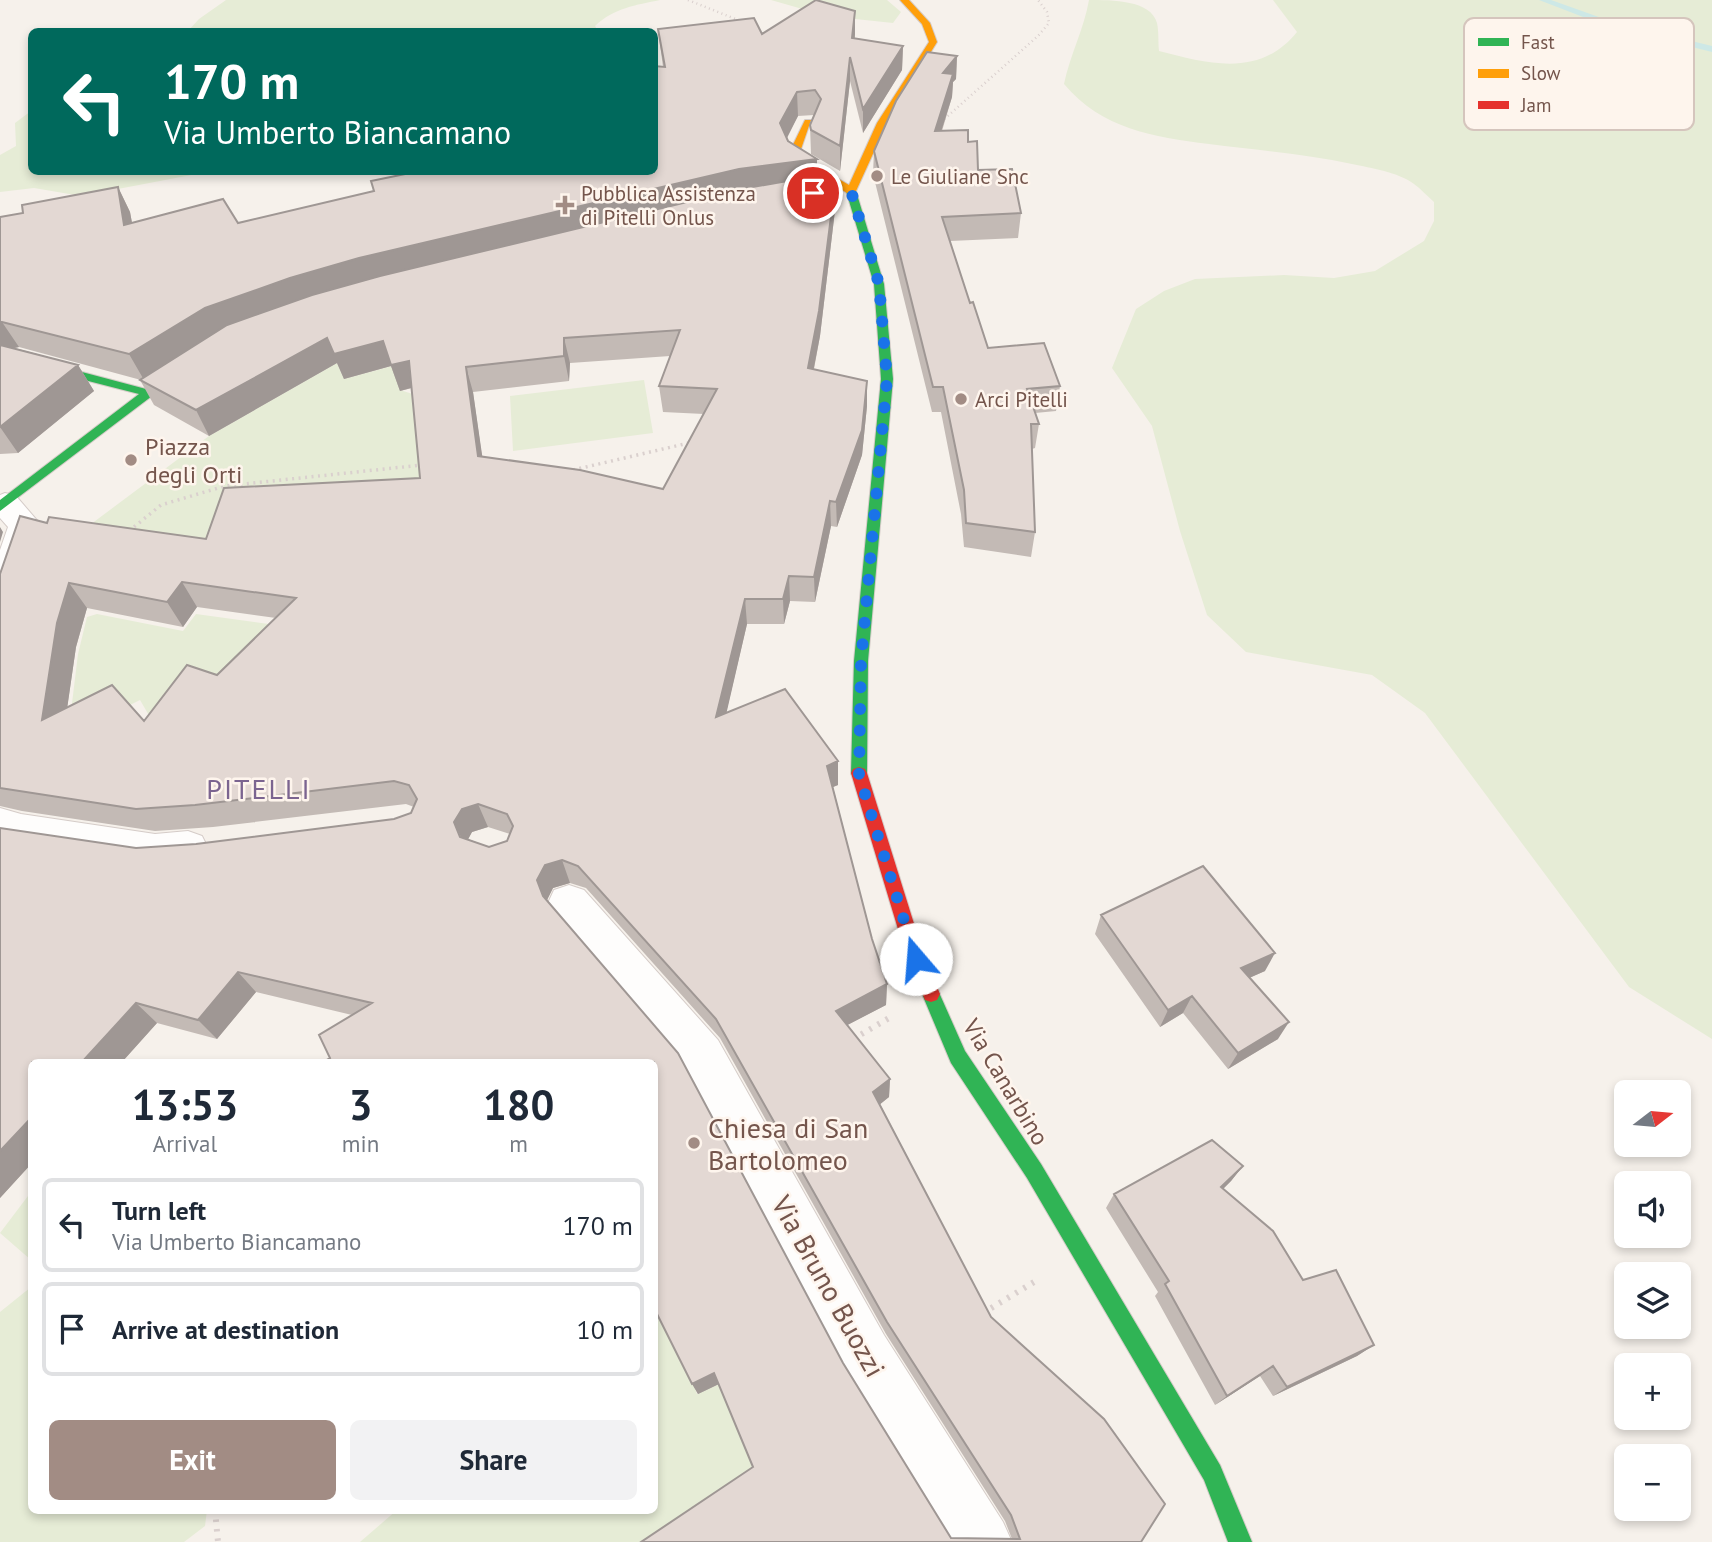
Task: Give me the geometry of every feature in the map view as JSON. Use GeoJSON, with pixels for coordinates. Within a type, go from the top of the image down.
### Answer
{"type":"FeatureCollection","features":[{"type":"Feature","properties":{"kind":"street"},"geometry":{"type":"LineString","coordinates":[[851,191],[881,123],[933,42],[931,29],[925,19],[904,0]]}},
{"type":"Feature","properties":{"kind":"street"},"geometry":{"type":"LineString","coordinates":[[808,122],[796,149],[798,159],[851,191]]}},
{"type":"Feature","properties":{"kind":"street"},"geometry":{"type":"LineString","coordinates":[[817,193],[851,191]]}},
{"type":"Feature","properties":{"kind":"street","name":"Via Canarbino"},"geometry":{"type":"LineString","coordinates":[[851,191],[879,284],[887,379],[861,661],[859,775],[916,959],[958,1057],[1034,1171],[1212,1473],[1240,1542]]}},
{"type":"Feature","properties":{"kind":"street"},"geometry":{"type":"LineString","coordinates":[[0,598],[25,525],[3,505],[148,393],[205,357]]}},
{"type":"Feature","properties":{"kind":"street"},"geometry":{"type":"LineString","coordinates":[[0,363],[18,359],[148,393]]}},
{"type":"Feature","properties":{"kind":"street"},"geometry":{"type":"LineString","coordinates":[[0,824],[21,831],[155,851],[220,846]]}},
{"type":"Feature","properties":{"kind":"street","name":"Via Bruno Buozzi"},"geometry":{"type":"LineString","coordinates":[[569,903],[702,1055],[865,1354],[983,1542]]}},
{"type":"Feature","properties":{"kind":"path"},"geometry":{"type":"LineString","coordinates":[[688,0],[746,24]]}},
{"type":"Feature","properties":{"kind":"path"},"geometry":{"type":"LineString","coordinates":[[881,123],[916,127],[942,121],[1044,30],[1049,23],[1047,12],[1038,0]]}},
{"type":"Feature","properties":{"kind":"path"},"geometry":{"type":"LineString","coordinates":[[565,472],[687,442],[700,442]]}},
{"type":"Feature","properties":{"kind":"path"},"geometry":{"type":"LineString","coordinates":[[126,534],[161,505],[225,486],[426,465]]}},
{"type":"Feature","properties":{"kind":"path"},"geometry":{"type":"LineString","coordinates":[[849,1042],[932,995]]}},
{"type":"Feature","properties":{"kind":"path"},"geometry":{"type":"LineString","coordinates":[[980,1315],[1081,1253]]}},
{"type":"Feature","properties":{"kind":"path"},"geometry":{"type":"LineString","coordinates":[[215,1514],[218,1542]]}},
{"type":"Feature","properties":{"kind":"green space"},"geometry":{"type":"Polygon","coordinates":[[[226,0],[660,0],[626,8],[610,15],[595,26],[596,28],[191,28],[226,0]]]}},
{"type":"Feature","properties":{"kind":"green space"},"geometry":{"type":"Polygon","coordinates":[[[771,0],[887,0],[901,12],[893,23],[827,16],[771,0]]]}},
{"type":"Feature","properties":{"kind":"green space"},"geometry":{"type":"Polygon","coordinates":[[[1089,0],[1129,3],[1153,15],[1157,23],[1159,51],[1196,60],[1233,64],[1267,56],[1282,47],[1297,32],[1273,0],[1712,0],[1712,1039],[1629,987],[1425,713],[1372,675],[1246,652],[1207,615],[1180,531],[1152,426],[1112,368],[1136,309],[1164,291],[1195,279],[1284,275],[1334,278],[1375,271],[1424,241],[1434,221],[1434,202],[1408,180],[1384,171],[1317,158],[1168,138],[1112,121],[1079,99],[1064,84],[1089,0]]]}},
{"type":"Feature","properties":{"kind":"green space"},"geometry":{"type":"Polygon","coordinates":[[[28,113],[28,175],[191,175],[81,196],[34,188],[0,192],[0,155],[16,146],[15,123],[28,113]]]}},
{"type":"Feature","properties":{"kind":"green space"},"geometry":{"type":"Polygon","coordinates":[[[337,363],[344,379],[392,366],[400,390],[419,396],[428,480],[228,541],[67,542],[209,436],[337,363]]]}},
{"type":"Feature","properties":{"kind":"green space"},"geometry":{"type":"Polygon","coordinates":[[[644,380],[653,433],[513,451],[510,396],[644,380]]]}},
{"type":"Feature","properties":{"kind":"green space"},"geometry":{"type":"Polygon","coordinates":[[[97,614],[183,631],[196,614],[327,632],[161,736],[140,700],[68,736],[78,654],[87,617],[97,614]]]}},
{"type":"Feature","properties":{"kind":"green space"},"geometry":{"type":"Polygon","coordinates":[[[28,1196],[28,1257],[0,1233],[28,1196]]]}},
{"type":"Feature","properties":{"kind":"green space"},"geometry":{"type":"Polygon","coordinates":[[[658,1285],[697,1394],[719,1384],[757,1475],[657,1542],[360,1542],[392,1514],[658,1514],[658,1285]]]}},
{"type":"Feature","properties":{"kind":"green space"},"geometry":{"type":"Polygon","coordinates":[[[28,1289],[28,1514],[206,1514],[205,1526],[184,1542],[0,1542],[0,1312],[28,1289]]]}},
{"type":"Feature","properties":{"kind":"building"},"geometry":{"type":"Polygon","coordinates":[[[816,0],[855,11],[852,38],[903,46],[863,109],[850,57],[840,146],[811,130],[810,125],[821,99],[815,90],[797,92],[780,123],[788,141],[817,159],[739,169],[359,258],[290,278],[205,308],[129,354],[0,322],[0,217],[23,213],[22,205],[118,187],[124,225],[223,199],[238,223],[374,191],[371,181],[400,175],[658,175],[658,66],[665,67],[658,29],[754,18],[762,34],[816,0]]]}},
{"type":"Feature","properties":{"kind":"building"},"geometry":{"type":"Polygon","coordinates":[[[927,52],[957,56],[943,73],[953,74],[935,131],[968,130],[968,142],[977,141],[978,170],[1012,169],[1021,213],[942,217],[988,348],[1044,343],[1060,386],[1027,389],[1039,424],[1031,424],[1035,532],[966,523],[964,490],[943,387],[933,387],[874,151],[896,101],[927,52]]]}},
{"type":"Feature","properties":{"kind":"building"},"geometry":{"type":"Polygon","coordinates":[[[836,177],[819,311],[808,368],[867,381],[862,430],[836,502],[830,501],[814,577],[789,576],[783,599],[745,599],[716,717],[785,689],[838,761],[827,766],[872,939],[887,984],[836,1011],[890,1079],[873,1092],[991,1317],[1104,1419],[1165,1504],[1141,1542],[641,1542],[753,1467],[714,1373],[692,1384],[658,1316],[658,1059],[328,1059],[319,1035],[372,1003],[238,972],[198,1020],[136,1003],[85,1059],[28,1059],[28,1121],[0,1151],[0,828],[136,848],[196,844],[394,819],[411,813],[417,799],[409,785],[394,781],[195,805],[136,809],[0,788],[0,574],[20,516],[47,523],[49,517],[206,539],[224,488],[420,478],[409,361],[391,365],[383,341],[334,354],[327,338],[196,410],[140,380],[227,325],[312,295],[380,276],[741,189],[793,180],[836,177]],[[680,330],[564,338],[564,356],[466,367],[478,456],[580,470],[663,489],[717,389],[659,386],[680,330]],[[182,582],[167,602],[69,583],[57,623],[42,720],[112,685],[144,721],[187,665],[217,675],[296,598],[182,582]],[[478,804],[462,809],[454,822],[460,837],[489,847],[507,841],[513,826],[507,814],[478,804]],[[562,860],[545,865],[537,880],[543,896],[678,1053],[843,1363],[951,1538],[1020,1539],[1011,1515],[887,1322],[716,1019],[578,866],[562,860]]]}},
{"type":"Feature","properties":{"kind":"building"},"geometry":{"type":"Polygon","coordinates":[[[0,345],[78,365],[0,427],[0,345]]]}},
{"type":"Feature","properties":{"kind":"building"},"geometry":{"type":"Polygon","coordinates":[[[1203,866],[1275,953],[1241,968],[1289,1022],[1238,1053],[1192,996],[1168,1010],[1101,915],[1203,866]]]}},
{"type":"Feature","properties":{"kind":"building"},"geometry":{"type":"Polygon","coordinates":[[[1212,1140],[1243,1166],[1221,1187],[1273,1231],[1303,1280],[1336,1270],[1374,1345],[1287,1387],[1273,1366],[1227,1396],[1165,1284],[1169,1281],[1114,1194],[1212,1140]]]}},
{"type":"Feature","properties":{"kind":"waterway"},"geometry":{"type":"LineString","coordinates":[[1543,0],[1593,18]]}},
{"type":"Feature","properties":{"kind":"waterway"},"geometry":{"type":"LineString","coordinates":[[1694,45],[1712,49]]}},
{"type":"Feature","properties":{"kind":"traffic: fast"},"geometry":{"type":"LineString","coordinates":[[851,191],[879,284],[887,379],[861,661],[859,773]]}},
{"type":"Feature","properties":{"kind":"traffic: fast"},"geometry":{"type":"LineString","coordinates":[[0,363],[18,359],[148,393]]}},
{"type":"Feature","properties":{"kind":"traffic: fast"},"geometry":{"type":"LineString","coordinates":[[0,507],[148,393],[193,365]]}},
{"type":"Feature","properties":{"kind":"traffic: fast"},"geometry":{"type":"LineString","coordinates":[[931,994],[958,1057],[1034,1171],[1212,1473],[1240,1542]]}},
{"type":"Feature","properties":{"kind":"traffic: slow"},"geometry":{"type":"LineString","coordinates":[[851,191],[882,123],[933,42],[926,23],[904,0]]}},
{"type":"Feature","properties":{"kind":"traffic: slow"},"geometry":{"type":"LineString","coordinates":[[808,122],[796,149],[798,159],[851,191]]}},
{"type":"Feature","properties":{"kind":"traffic: jam"},"geometry":{"type":"LineString","coordinates":[[859,773],[916,959],[931,994]]}},
{"type":"Feature","properties":{"kind":"place","name":"Le Giuliane Snc"},"geometry":{"type":"Point","coordinates":[877,176]}},
{"type":"Feature","properties":{"kind":"place","name":"Pubblica Assistenza di Pitelli Onlus"},"geometry":{"type":"Point","coordinates":[565,205]}},
{"type":"Feature","properties":{"kind":"place","name":"Arci Pitelli"},"geometry":{"type":"Point","coordinates":[961,399]}},
{"type":"Feature","properties":{"kind":"place","name":"Piazza degli Orti"},"geometry":{"type":"Point","coordinates":[131,460]}},
{"type":"Feature","properties":{"kind":"place","name":"Chiesa di San Bartolomeo"},"geometry":{"type":"Point","coordinates":[694,1143]}},
{"type":"Feature","properties":{"kind":"district","name":"PITELLI"},"geometry":{"type":"Point","coordinates":[259,788]}},
{"type":"Feature","properties":{"kind":"route"},"geometry":{"type":"LineString","coordinates":[[813,193],[851,191],[879,284],[887,379],[861,661],[859,775],[916,959]]}}]}
